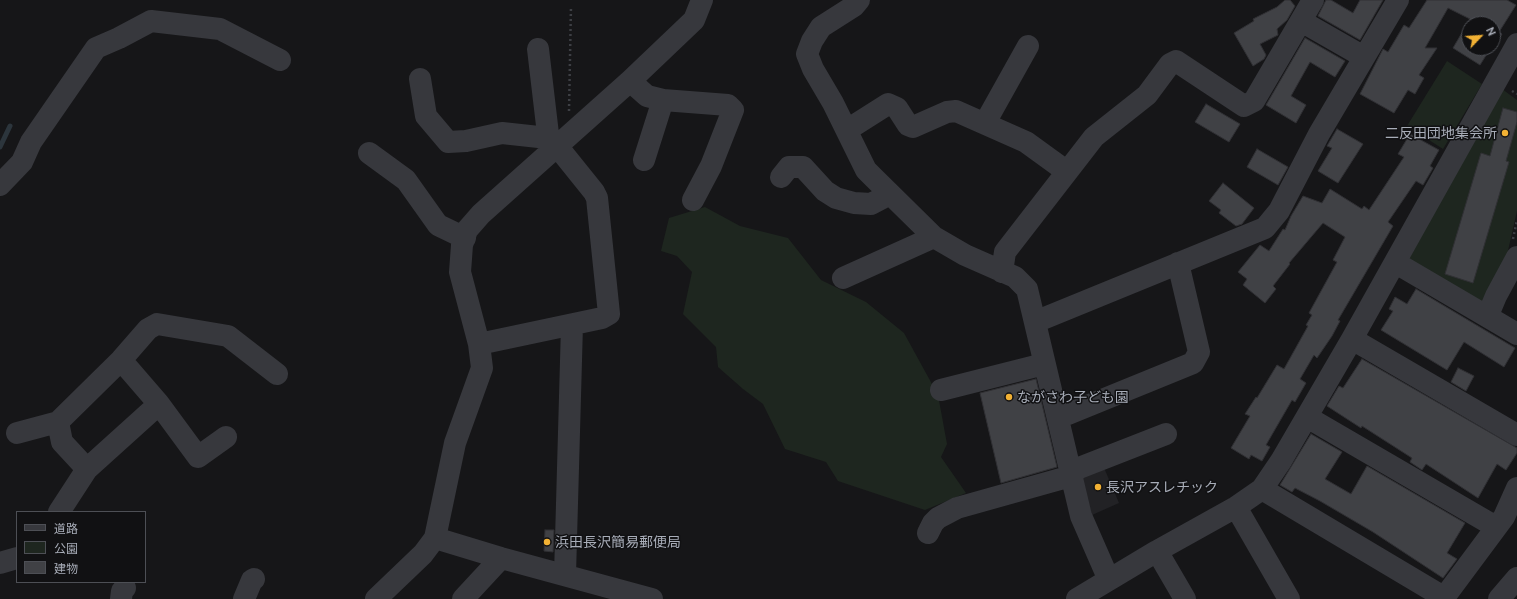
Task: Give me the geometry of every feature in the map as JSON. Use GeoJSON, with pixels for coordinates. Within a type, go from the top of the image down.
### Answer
{"type":"FeatureCollection","features":[{"type":"Feature","properties":{"kind":"street"},"geometry":{"type":"LineString","coordinates":[[376,599],[424,554],[435,538],[455,443],[482,368],[479,344],[459,263],[465,238],[471,224],[556,144],[630,81],[694,20],[702,0]]}},
{"type":"Feature","properties":{"kind":"street"},"geometry":{"type":"LineString","coordinates":[[859,0],[854,6],[821,27],[812,41],[807,54],[813,69],[847,130],[866,170],[934,237],[1020,281],[1027,289],[1081,516],[1110,580]]}},
{"type":"Feature","properties":{"kind":"street"},"geometry":{"type":"LineString","coordinates":[[1002,272],[1004,252],[1066,171],[1094,137],[1148,95],[1170,64],[1176,61],[1244,106],[1254,101],[1313,0]]}},
{"type":"Feature","properties":{"kind":"street"},"geometry":{"type":"LineString","coordinates":[[1036,322],[1265,228],[1279,211],[1319,134],[1398,0]]}},
{"type":"Feature","properties":{"kind":"street"},"geometry":{"type":"LineString","coordinates":[[0,185],[22,162],[31,142],[96,48],[151,21],[220,29],[280,60]]}},
{"type":"Feature","properties":{"kind":"street"},"geometry":{"type":"LineString","coordinates":[[1301,21],[1364,57]]}},
{"type":"Feature","properties":{"kind":"street"},"geometry":{"type":"LineString","coordinates":[[1084,597],[1157,551],[1236,507],[1262,489],[1307,417],[1396,263],[1517,44]]}},
{"type":"Feature","properties":{"kind":"street"},"geometry":{"type":"LineString","coordinates":[[985,123],[1028,46]]}},
{"type":"Feature","properties":{"kind":"street"},"geometry":{"type":"LineString","coordinates":[[479,344],[572,325],[609,314],[597,198],[594,192],[556,144],[538,49]]}},
{"type":"Feature","properties":{"kind":"street"},"geometry":{"type":"LineString","coordinates":[[420,79],[426,116],[448,142],[466,141],[502,133],[556,144]]}},
{"type":"Feature","properties":{"kind":"street"},"geometry":{"type":"LineString","coordinates":[[630,81],[647,96],[662,100],[728,105],[733,110],[711,166],[693,200]]}},
{"type":"Feature","properties":{"kind":"street"},"geometry":{"type":"LineString","coordinates":[[644,160],[662,100]]}},
{"type":"Feature","properties":{"kind":"street"},"geometry":{"type":"LineString","coordinates":[[847,130],[888,104],[897,108],[908,125],[913,127],[952,111],[961,112],[1026,142],[1066,171]]}},
{"type":"Feature","properties":{"kind":"street"},"geometry":{"type":"LineString","coordinates":[[369,153],[406,180],[438,225],[465,238]]}},
{"type":"Feature","properties":{"kind":"street"},"geometry":{"type":"LineString","coordinates":[[781,176],[789,167],[803,167],[829,194],[854,203],[871,204]]}},
{"type":"Feature","properties":{"kind":"street"},"geometry":{"type":"LineString","coordinates":[[818,200],[833,208],[848,211],[858,210],[890,194]]}},
{"type":"Feature","properties":{"kind":"street"},"geometry":{"type":"LineString","coordinates":[[842,278],[934,237]]}},
{"type":"Feature","properties":{"kind":"street"},"geometry":{"type":"LineString","coordinates":[[1485,315],[1488,315],[1496,296],[1517,257]]}},
{"type":"Feature","properties":{"kind":"street"},"geometry":{"type":"LineString","coordinates":[[1058,418],[1193,363],[1199,352],[1178,263]]}},
{"type":"Feature","properties":{"kind":"street"},"geometry":{"type":"LineString","coordinates":[[1396,263],[1517,334]]}},
{"type":"Feature","properties":{"kind":"street"},"geometry":{"type":"LineString","coordinates":[[17,433],[58,422],[121,360],[148,329],[157,324],[228,336],[277,374]]}},
{"type":"Feature","properties":{"kind":"street"},"geometry":{"type":"LineString","coordinates":[[564,576],[572,325]]}},
{"type":"Feature","properties":{"kind":"street"},"geometry":{"type":"LineString","coordinates":[[1352,339],[1517,435]]}},
{"type":"Feature","properties":{"kind":"street"},"geometry":{"type":"LineString","coordinates":[[121,360],[159,404],[198,457],[226,438]]}},
{"type":"Feature","properties":{"kind":"street"},"geometry":{"type":"LineString","coordinates":[[941,390],[1044,364]]}},
{"type":"Feature","properties":{"kind":"street"},"geometry":{"type":"LineString","coordinates":[[60,511],[87,469],[159,404]]}},
{"type":"Feature","properties":{"kind":"street"},"geometry":{"type":"LineString","coordinates":[[1307,417],[1496,528]]}},
{"type":"Feature","properties":{"kind":"street"},"geometry":{"type":"LineString","coordinates":[[58,422],[62,442],[87,469]]}},
{"type":"Feature","properties":{"kind":"street"},"geometry":{"type":"LineString","coordinates":[[928,533],[933,523],[938,518],[957,508],[1064,478],[1071,472],[1166,434]]}},
{"type":"Feature","properties":{"kind":"street"},"geometry":{"type":"LineString","coordinates":[[1262,489],[1444,598],[1504,517],[1517,488]]}},
{"type":"Feature","properties":{"kind":"street"},"geometry":{"type":"LineString","coordinates":[[1236,507],[1289,599]]}},
{"type":"Feature","properties":{"kind":"street"},"geometry":{"type":"LineString","coordinates":[[435,538],[564,576],[652,599]]}},
{"type":"Feature","properties":{"kind":"street"},"geometry":{"type":"LineString","coordinates":[[1157,551],[1185,599]]}},
{"type":"Feature","properties":{"kind":"street"},"geometry":{"type":"LineString","coordinates":[[0,563],[16,558]]}},
{"type":"Feature","properties":{"kind":"street"},"geometry":{"type":"LineString","coordinates":[[463,599],[501,558]]}},
{"type":"Feature","properties":{"kind":"street"},"geometry":{"type":"LineString","coordinates":[[1499,599],[1517,578]]}},
{"type":"Feature","properties":{"kind":"street"},"geometry":{"type":"LineString","coordinates":[[244,599],[252,580],[254,579]]}},
{"type":"Feature","properties":{"kind":"path"},"geometry":{"type":"LineString","coordinates":[[556,144],[572,6]]}},
{"type":"Feature","properties":{"kind":"shaded area","name":"長沢アスレチック"},"geometry":{"type":"Polygon","coordinates":[[[1102,463],[1119,503],[1092,515],[1079,472],[1102,463]]]}},
{"type":"Feature","properties":{"kind":"green space"},"geometry":{"type":"Polygon","coordinates":[[[1447,61],[1482,84],[1443,149],[1407,126],[1447,61]]]}},
{"type":"Feature","properties":{"kind":"green space"},"geometry":{"type":"Polygon","coordinates":[[[1498,86],[1517,100],[1517,211],[1502,277],[1486,312],[1402,260],[1498,86]]]}},
{"type":"Feature","properties":{"kind":"green space"},"geometry":{"type":"Polygon","coordinates":[[[705,207],[740,226],[788,238],[821,280],[866,302],[904,333],[938,395],[947,444],[941,457],[966,493],[925,510],[838,481],[826,462],[785,449],[763,404],[718,367],[716,347],[683,314],[692,272],[677,256],[661,251],[669,218],[705,207]]]}},
{"type":"Feature","properties":{"kind":"building"},"geometry":{"type":"Polygon","coordinates":[[[1285,0],[1290,0],[1295,6],[1287,20],[1277,29],[1278,35],[1260,44],[1266,55],[1264,59],[1253,66],[1234,33],[1254,21],[1253,19],[1277,7],[1285,0]]]}},
{"type":"Feature","properties":{"kind":"building"},"geometry":{"type":"Polygon","coordinates":[[[1326,0],[1331,0],[1353,13],[1360,0],[1383,0],[1360,40],[1318,16],[1326,0]]]}},
{"type":"Feature","properties":{"kind":"building"},"geometry":{"type":"Polygon","coordinates":[[[1427,0],[1507,0],[1516,5],[1501,29],[1501,16],[1464,16],[1448,8],[1425,48],[1437,48],[1419,75],[1424,78],[1415,94],[1408,90],[1394,113],[1360,94],[1383,49],[1388,52],[1404,25],[1409,28],[1427,0]]]}},
{"type":"Feature","properties":{"kind":"building"},"geometry":{"type":"Polygon","coordinates":[[[1461,34],[1461,53],[1453,48],[1461,34]]]}},
{"type":"Feature","properties":{"kind":"building"},"geometry":{"type":"Polygon","coordinates":[[[1305,38],[1345,61],[1335,77],[1310,62],[1291,96],[1306,105],[1296,123],[1266,105],[1305,38]]]}},
{"type":"Feature","properties":{"kind":"building"},"geometry":{"type":"Polygon","coordinates":[[[1466,56],[1486,56],[1480,65],[1466,56]]]}},
{"type":"Feature","properties":{"kind":"building"},"geometry":{"type":"Polygon","coordinates":[[[1206,104],[1240,124],[1229,142],[1195,122],[1206,104]]]}},
{"type":"Feature","properties":{"kind":"building"},"geometry":{"type":"Polygon","coordinates":[[[1503,108],[1517,112],[1517,122],[1506,161],[1509,162],[1473,283],[1445,274],[1481,153],[1490,156],[1503,108]]]}},
{"type":"Feature","properties":{"kind":"building"},"geometry":{"type":"Polygon","coordinates":[[[1337,129],[1363,144],[1338,183],[1318,171],[1332,148],[1327,146],[1337,129]]]}},
{"type":"Feature","properties":{"kind":"building"},"geometry":{"type":"Polygon","coordinates":[[[1410,134],[1439,150],[1430,166],[1433,168],[1423,185],[1416,181],[1388,222],[1393,226],[1338,320],[1340,321],[1332,336],[1317,358],[1314,355],[1300,379],[1306,383],[1295,402],[1292,400],[1266,445],[1270,447],[1262,461],[1251,455],[1249,459],[1231,448],[1250,416],[1245,414],[1256,397],[1257,398],[1277,365],[1284,369],[1308,326],[1306,325],[1312,315],[1309,313],[1337,262],[1333,260],[1345,237],[1323,223],[1289,263],[1290,264],[1273,286],[1276,289],[1265,303],[1243,285],[1247,279],[1238,272],[1260,245],[1269,251],[1283,229],[1285,230],[1291,216],[1303,196],[1322,203],[1330,189],[1362,209],[1364,206],[1369,210],[1404,157],[1398,154],[1410,134]]]}},
{"type":"Feature","properties":{"kind":"building"},"geometry":{"type":"Polygon","coordinates":[[[1257,149],[1288,167],[1278,185],[1247,167],[1257,149]]]}},
{"type":"Feature","properties":{"kind":"building"},"geometry":{"type":"Polygon","coordinates":[[[1223,183],[1254,208],[1242,224],[1236,226],[1219,213],[1221,210],[1209,201],[1223,183]]]}},
{"type":"Feature","properties":{"kind":"building"},"geometry":{"type":"Polygon","coordinates":[[[1416,289],[1515,348],[1504,367],[1464,342],[1447,370],[1381,330],[1393,311],[1389,309],[1395,297],[1407,304],[1416,289]]]}},
{"type":"Feature","properties":{"kind":"building"},"geometry":{"type":"Polygon","coordinates":[[[1362,359],[1517,448],[1517,453],[1506,470],[1497,464],[1478,498],[1426,464],[1422,470],[1410,462],[1412,458],[1362,426],[1361,428],[1327,406],[1339,386],[1343,388],[1362,359]]]}},
{"type":"Feature","properties":{"kind":"building"},"geometry":{"type":"Polygon","coordinates":[[[1458,368],[1474,376],[1466,391],[1451,382],[1458,368]]]}},
{"type":"Feature","properties":{"kind":"building"},"geometry":{"type":"Polygon","coordinates":[[[1036,379],[1057,467],[1001,483],[980,393],[1036,379]]]}},
{"type":"Feature","properties":{"kind":"building"},"geometry":{"type":"Polygon","coordinates":[[[1311,434],[1342,452],[1325,479],[1351,494],[1367,466],[1465,523],[1447,553],[1457,559],[1443,578],[1373,532],[1320,501],[1295,488],[1292,492],[1280,485],[1311,434]]]}},
{"type":"Feature","properties":{"kind":"building"},"geometry":{"type":"Polygon","coordinates":[[[545,530],[554,530],[553,552],[544,551],[545,530]]]}},
{"type":"Feature","properties":{"kind":"waterway"},"geometry":{"type":"LineString","coordinates":[[0,147],[10,126]]}},
{"type":"Feature","properties":{"kind":"place","name":"二反田団地集会所"},"geometry":{"type":"Point","coordinates":[1505,133]}},
{"type":"Feature","properties":{"kind":"place","name":"ながさわ子ども園"},"geometry":{"type":"Point","coordinates":[1009,397]}},
{"type":"Feature","properties":{"kind":"place","name":"長沢アスレチック"},"geometry":{"type":"Point","coordinates":[1098,487]}},
{"type":"Feature","properties":{"kind":"place","name":"浜田長沢簡易郵便局"},"geometry":{"type":"Point","coordinates":[547,542]}}]}
